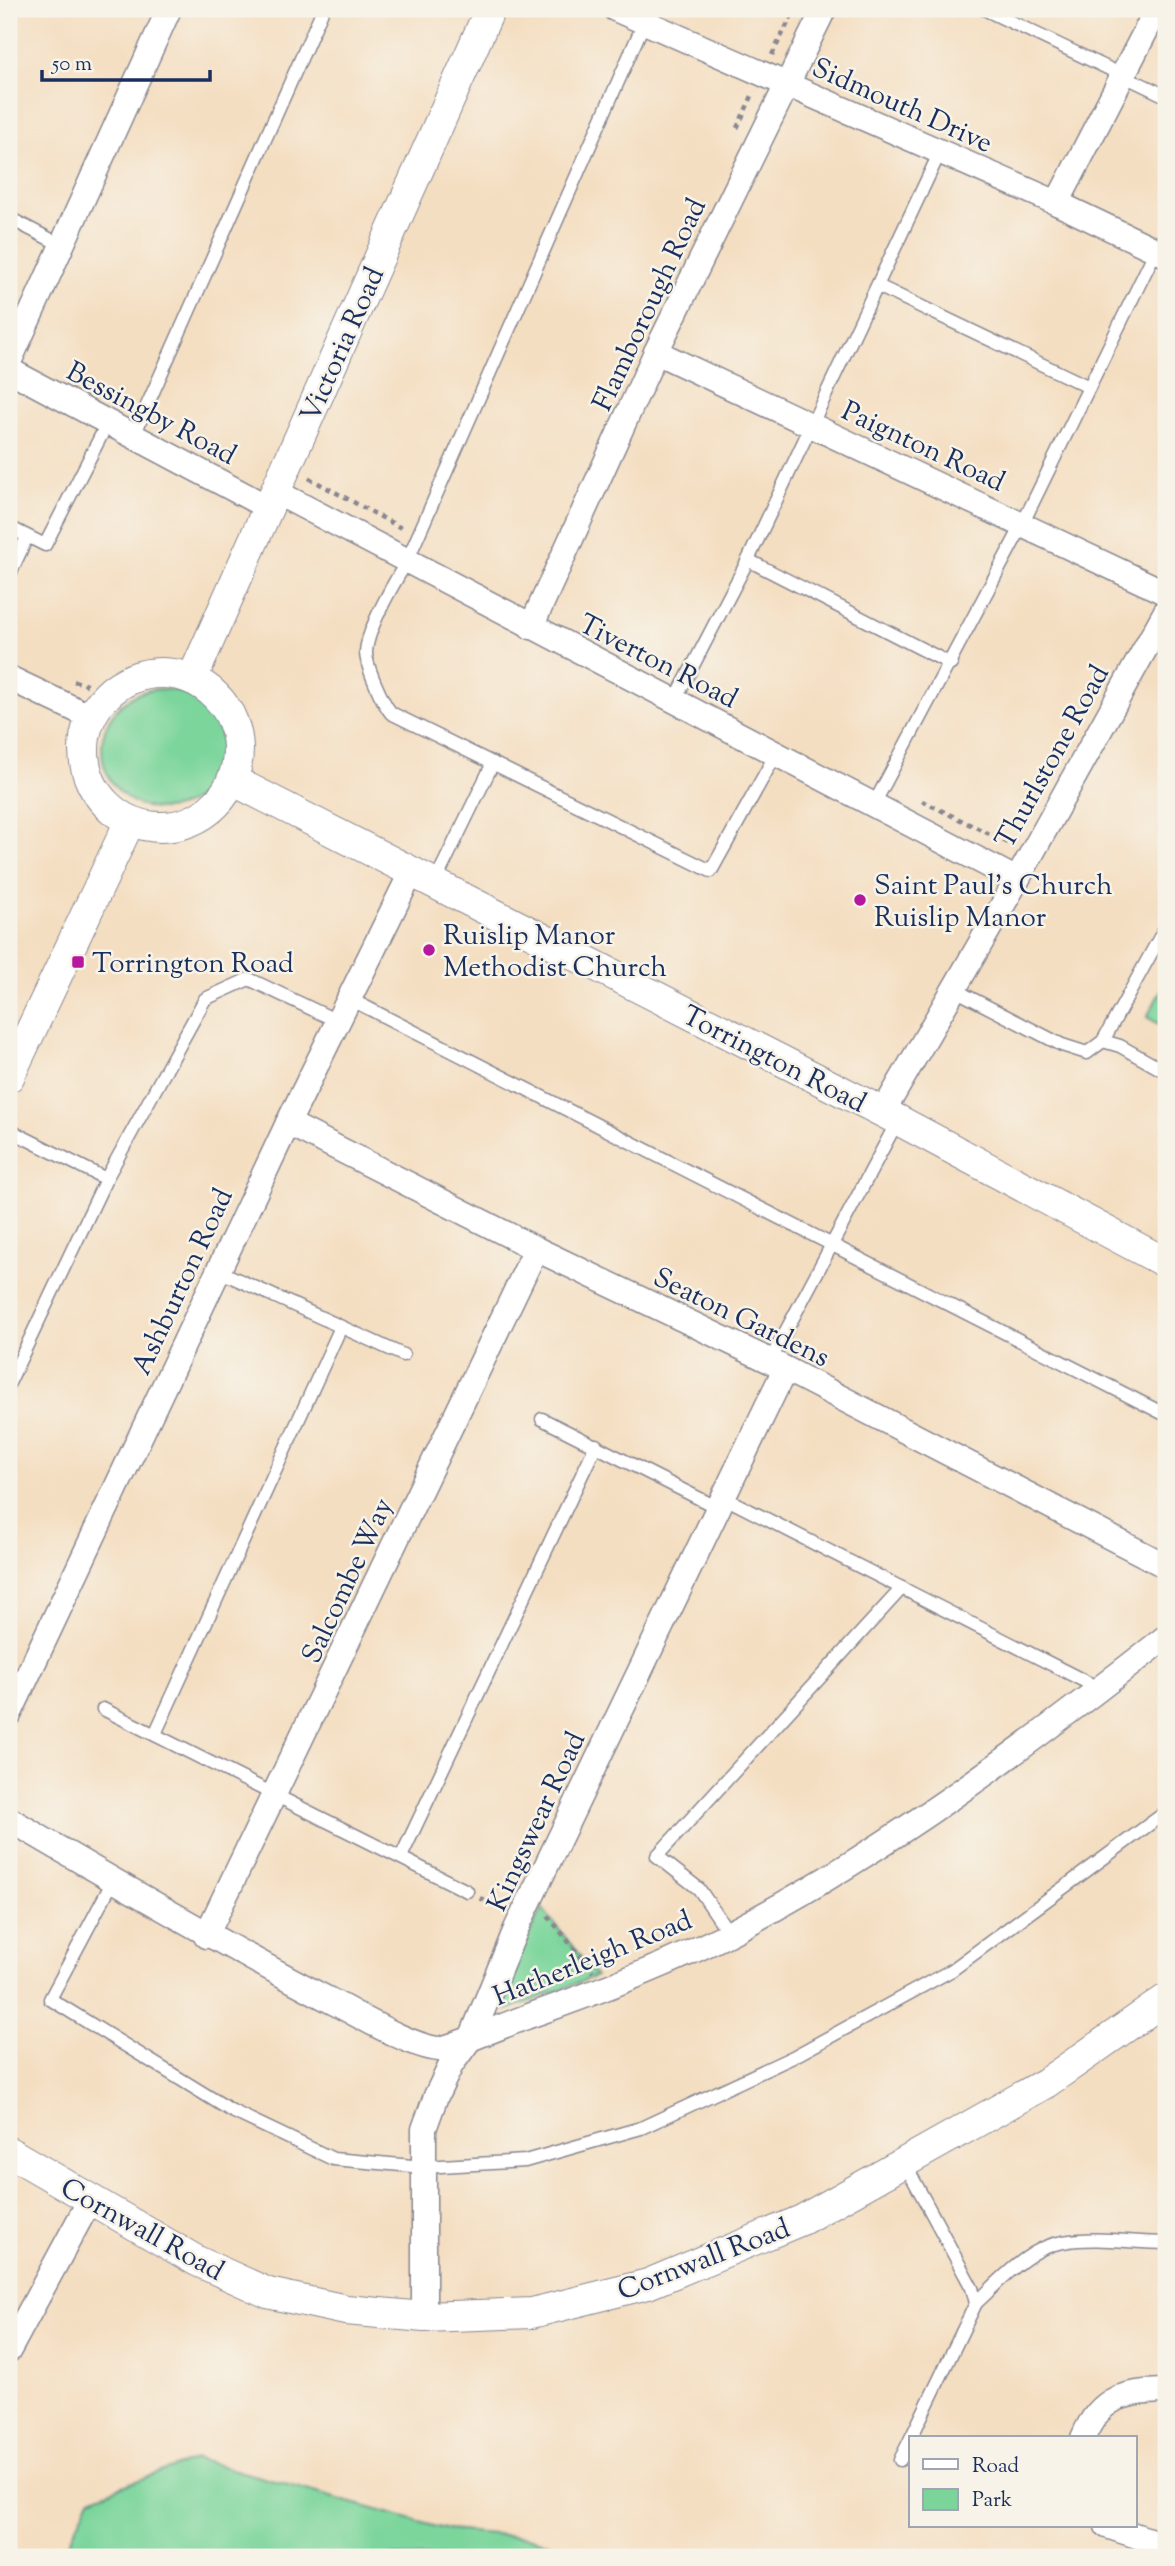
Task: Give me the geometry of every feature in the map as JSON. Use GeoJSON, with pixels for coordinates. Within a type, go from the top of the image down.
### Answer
{"type":"FeatureCollection","features":[{"type":"Feature","properties":{"kind":"street"},"geometry":{"type":"LineString","coordinates":[[9,362],[170,9]]}},
{"type":"Feature","properties":{"kind":"street","name":"Victoria Road"},"geometry":{"type":"LineString","coordinates":[[192,679],[490,9]]}},
{"type":"Feature","properties":{"kind":"street","name":"Sidmouth Drive"},"geometry":{"type":"LineString","coordinates":[[615,9],[647,15],[786,85],[939,154],[1057,203],[1161,252]]}},
{"type":"Feature","properties":{"kind":"street","name":"Flamborough Road"},"geometry":{"type":"LineString","coordinates":[[531,627],[656,352],[824,9]]}},
{"type":"Feature","properties":{"kind":"street"},"geometry":{"type":"LineString","coordinates":[[1057,203],[1157,9]]}},
{"type":"Feature","properties":{"kind":"street","name":"Paignton Road"},"geometry":{"type":"LineString","coordinates":[[656,352],[1166,593]]}},
{"type":"Feature","properties":{"kind":"street","name":"Bessingby Road"},"geometry":{"type":"LineString","coordinates":[[9,370],[134,435],[270,499]]}},
{"type":"Feature","properties":{"kind":"street","name":"Tiverton Road"},"geometry":{"type":"LineString","coordinates":[[270,499],[407,561],[1017,880]]}},
{"type":"Feature","properties":{"kind":"street","name":"Thurlstone Road"},"geometry":{"type":"LineString","coordinates":[[890,1116],[953,989],[1017,880],[1166,611]]}},
{"type":"Feature","properties":{"kind":"street"},"geometry":{"type":"LineString","coordinates":[[169,673],[192,679],[218,699],[235,728],[238,751],[232,780],[223,796],[204,814],[181,825],[155,827],[130,821],[109,807],[94,788],[85,765],[84,740],[91,717],[104,697],[123,682],[145,674],[169,673]]}},
{"type":"Feature","properties":{"kind":"street"},"geometry":{"type":"LineString","coordinates":[[9,678],[91,717]]}},
{"type":"Feature","properties":{"kind":"street","name":"Torrington Road"},"geometry":{"type":"LineString","coordinates":[[232,780],[890,1116],[1166,1263]]}},
{"type":"Feature","properties":{"kind":"street"},"geometry":{"type":"LineString","coordinates":[[9,1077],[130,821]]}},
{"type":"Feature","properties":{"kind":"street","name":"Ashburton Road"},"geometry":{"type":"LineString","coordinates":[[9,1715],[348,998],[422,879]]}},
{"type":"Feature","properties":{"kind":"street","name":"Seaton Gardens"},"geometry":{"type":"LineString","coordinates":[[288,1123],[536,1249],[778,1365],[1166,1566]]}},
{"type":"Feature","properties":{"kind":"street","name":"Salcombe Way"},"geometry":{"type":"LineString","coordinates":[[206,1936],[276,1796],[536,1249]]}},
{"type":"Feature","properties":{"kind":"street","name":"Kingswear Road"},"geometry":{"type":"LineString","coordinates":[[424,2317],[424,2129],[436,2096],[451,2065],[472,2036],[516,1929],[721,1502],[778,1365]]}},
{"type":"Feature","properties":{"kind":"street","name":"Hatherleigh Road"},"geometry":{"type":"LineString","coordinates":[[9,1819],[206,1936],[423,2045],[442,2050],[472,2036],[642,1975],[729,1933],[924,1819],[1166,1637]]}},
{"type":"Feature","properties":{"kind":"street","name":"Cornwall Road"},"geometry":{"type":"LineString","coordinates":[[9,2152],[197,2261],[268,2293],[346,2310],[424,2317],[532,2313],[648,2284],[802,2220],[1046,2083],[1166,1999]]}},
{"type":"Feature","properties":{"kind":"street"},"geometry":{"type":"LineString","coordinates":[[12,2337],[90,2200]]}},
{"type":"Feature","properties":{"kind":"street"},"geometry":{"type":"LineString","coordinates":[[1084,2436],[1108,2403],[1122,2395],[1166,2391]]}},
{"type":"Feature","properties":{"kind":"street"},"geometry":{"type":"LineString","coordinates":[[1114,2528],[1160,2541]]}},
{"type":"Feature","properties":{"kind":"lane"},"geometry":{"type":"LineString","coordinates":[[9,14],[11,9]]}},
{"type":"Feature","properties":{"kind":"lane"},"geometry":{"type":"LineString","coordinates":[[134,435],[323,9]]}},
{"type":"Feature","properties":{"kind":"lane"},"geometry":{"type":"LineString","coordinates":[[987,9],[1166,96]]}},
{"type":"Feature","properties":{"kind":"lane"},"geometry":{"type":"LineString","coordinates":[[647,15],[407,561],[369,638],[366,654],[384,704],[391,713],[711,871],[776,754]]}},
{"type":"Feature","properties":{"kind":"lane"},"geometry":{"type":"LineString","coordinates":[[674,702],[748,560],[939,154]]}},
{"type":"Feature","properties":{"kind":"lane"},"geometry":{"type":"LineString","coordinates":[[9,218],[63,246]]}},
{"type":"Feature","properties":{"kind":"lane"},"geometry":{"type":"LineString","coordinates":[[873,804],[951,664],[1089,387],[1161,252]]}},
{"type":"Feature","properties":{"kind":"lane"},"geometry":{"type":"LineString","coordinates":[[878,286],[1089,387]]}},
{"type":"Feature","properties":{"kind":"lane"},"geometry":{"type":"LineString","coordinates":[[9,527],[44,545],[108,422]]}},
{"type":"Feature","properties":{"kind":"lane"},"geometry":{"type":"LineString","coordinates":[[9,576],[27,537]]}},
{"type":"Feature","properties":{"kind":"lane"},"geometry":{"type":"LineString","coordinates":[[748,560],[951,664]]}},
{"type":"Feature","properties":{"kind":"lane"},"geometry":{"type":"LineString","coordinates":[[422,879],[493,763]]}},
{"type":"Feature","properties":{"kind":"lane"},"geometry":{"type":"LineString","coordinates":[[953,989],[1062,1045],[1087,1053],[1102,1041],[1166,926]]}},
{"type":"Feature","properties":{"kind":"lane"},"geometry":{"type":"LineString","coordinates":[[9,1383],[106,1179],[205,999],[249,979],[337,1021]]}},
{"type":"Feature","properties":{"kind":"lane"},"geometry":{"type":"LineString","coordinates":[[348,998],[1166,1415]]}},
{"type":"Feature","properties":{"kind":"lane"},"geometry":{"type":"LineString","coordinates":[[1102,1041],[1120,1046],[1166,1072]]}},
{"type":"Feature","properties":{"kind":"lane"},"geometry":{"type":"LineString","coordinates":[[778,1365],[890,1116]]}},
{"type":"Feature","properties":{"kind":"lane"},"geometry":{"type":"LineString","coordinates":[[9,1130],[106,1179]]}},
{"type":"Feature","properties":{"kind":"lane"},"geometry":{"type":"LineString","coordinates":[[219,1271],[340,1329],[403,1355]]}},
{"type":"Feature","properties":{"kind":"lane"},"geometry":{"type":"LineString","coordinates":[[155,1734],[340,1329]]}},
{"type":"Feature","properties":{"kind":"lane"},"geometry":{"type":"LineString","coordinates":[[542,1419],[902,1588],[1100,1689]]}},
{"type":"Feature","properties":{"kind":"lane"},"geometry":{"type":"LineString","coordinates":[[401,1857],[596,1445]]}},
{"type":"Feature","properties":{"kind":"lane"},"geometry":{"type":"LineString","coordinates":[[729,1933],[699,1889],[657,1856],[902,1588]]}},
{"type":"Feature","properties":{"kind":"lane"},"geometry":{"type":"LineString","coordinates":[[103,1709],[467,1891]]}},
{"type":"Feature","properties":{"kind":"lane"},"geometry":{"type":"LineString","coordinates":[[113,1881],[50,1999],[232,2111],[333,2159],[424,2167],[525,2161],[641,2129],[793,2057],[952,1970],[1166,1812]]}},
{"type":"Feature","properties":{"kind":"lane"},"geometry":{"type":"LineString","coordinates":[[905,2164],[972,2288],[976,2303]]}},
{"type":"Feature","properties":{"kind":"lane"},"geometry":{"type":"LineString","coordinates":[[912,2436],[976,2303],[1036,2253],[1062,2242],[1166,2243]]}},
{"type":"Feature","properties":{"kind":"lane"},"geometry":{"type":"LineString","coordinates":[[900,2460],[909,2442]]}},
{"type":"Feature","properties":{"kind":"path"},"geometry":{"type":"LineString","coordinates":[[467,1891],[509,1913]]}},
{"type":"Feature","properties":{"kind":"path"},"geometry":{"type":"LineString","coordinates":[[542,1908],[595,1975],[584,1980]]}},
{"type":"Feature","properties":{"kind":"green space"},"geometry":{"type":"Polygon","coordinates":[[[162,689],[185,694],[204,707],[217,726],[222,749],[217,772],[204,791],[185,804],[162,809],[139,804],[120,791],[107,772],[102,749],[107,726],[120,707],[139,694],[162,689]]]}},
{"type":"Feature","properties":{"kind":"green space"},"geometry":{"type":"Polygon","coordinates":[[[1166,981],[1166,1028],[1147,1017],[1166,981]]]}},
{"type":"Feature","properties":{"kind":"green space"},"geometry":{"type":"Polygon","coordinates":[[[542,1908],[596,1976],[507,2010],[499,2001],[500,1992],[542,1908]]]}},
{"type":"Feature","properties":{"kind":"green space"},"geometry":{"type":"Polygon","coordinates":[[[196,2459],[448,2530],[527,2537],[593,2557],[62,2557],[90,2498],[196,2459]]]}},
{"type":"Feature","properties":{"kind":"place","name":"Saint Paul's Church Ruislip Manor"},"geometry":{"type":"Point","coordinates":[860,900]}},
{"type":"Feature","properties":{"kind":"place","name":"Ruislip Manor Methodist Church"},"geometry":{"type":"Point","coordinates":[429,950]}},
{"type":"Feature","properties":{"kind":"place","name":"Torrington Road"},"geometry":{"type":"Point","coordinates":[78,962]}}]}
